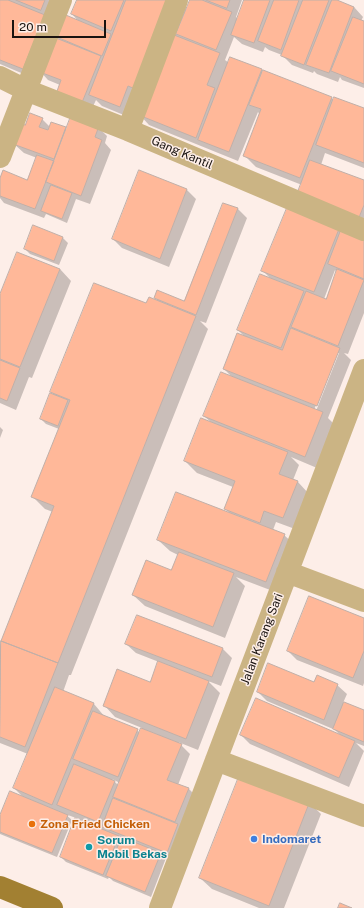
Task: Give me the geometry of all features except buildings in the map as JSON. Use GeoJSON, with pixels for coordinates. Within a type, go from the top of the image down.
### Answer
{"type":"FeatureCollection","features":[{"type":"Feature","properties":{"kind":"main road"},"geometry":{"type":"LineString","coordinates":[[0,887],[52,908]]}},
{"type":"Feature","properties":{"kind":"street"},"geometry":{"type":"LineString","coordinates":[[0,157],[60,0]]}},
{"type":"Feature","properties":{"kind":"street"},"geometry":{"type":"LineString","coordinates":[[128,130],[177,0]]}},
{"type":"Feature","properties":{"kind":"street","name":"Gang Kantil"},"geometry":{"type":"LineString","coordinates":[[0,77],[26,90],[128,130],[364,230]]}},
{"type":"Feature","properties":{"kind":"street","name":"Jalan Karang Sari"},"geometry":{"type":"LineString","coordinates":[[160,908],[364,370]]}},
{"type":"Feature","properties":{"kind":"street"},"geometry":{"type":"LineString","coordinates":[[287,572],[364,601]]}},
{"type":"Feature","properties":{"kind":"street"},"geometry":{"type":"LineString","coordinates":[[216,760],[364,816]]}},
{"type":"Feature","properties":{"kind":"place","name":"Zona Fried Chicken"},"geometry":{"type":"Point","coordinates":[32,824]}},
{"type":"Feature","properties":{"kind":"place","name":"Indomaret"},"geometry":{"type":"Point","coordinates":[254,839]}},
{"type":"Feature","properties":{"kind":"place","name":"Sorum Mobil Bekas"},"geometry":{"type":"Point","coordinates":[89,847]}}]}
